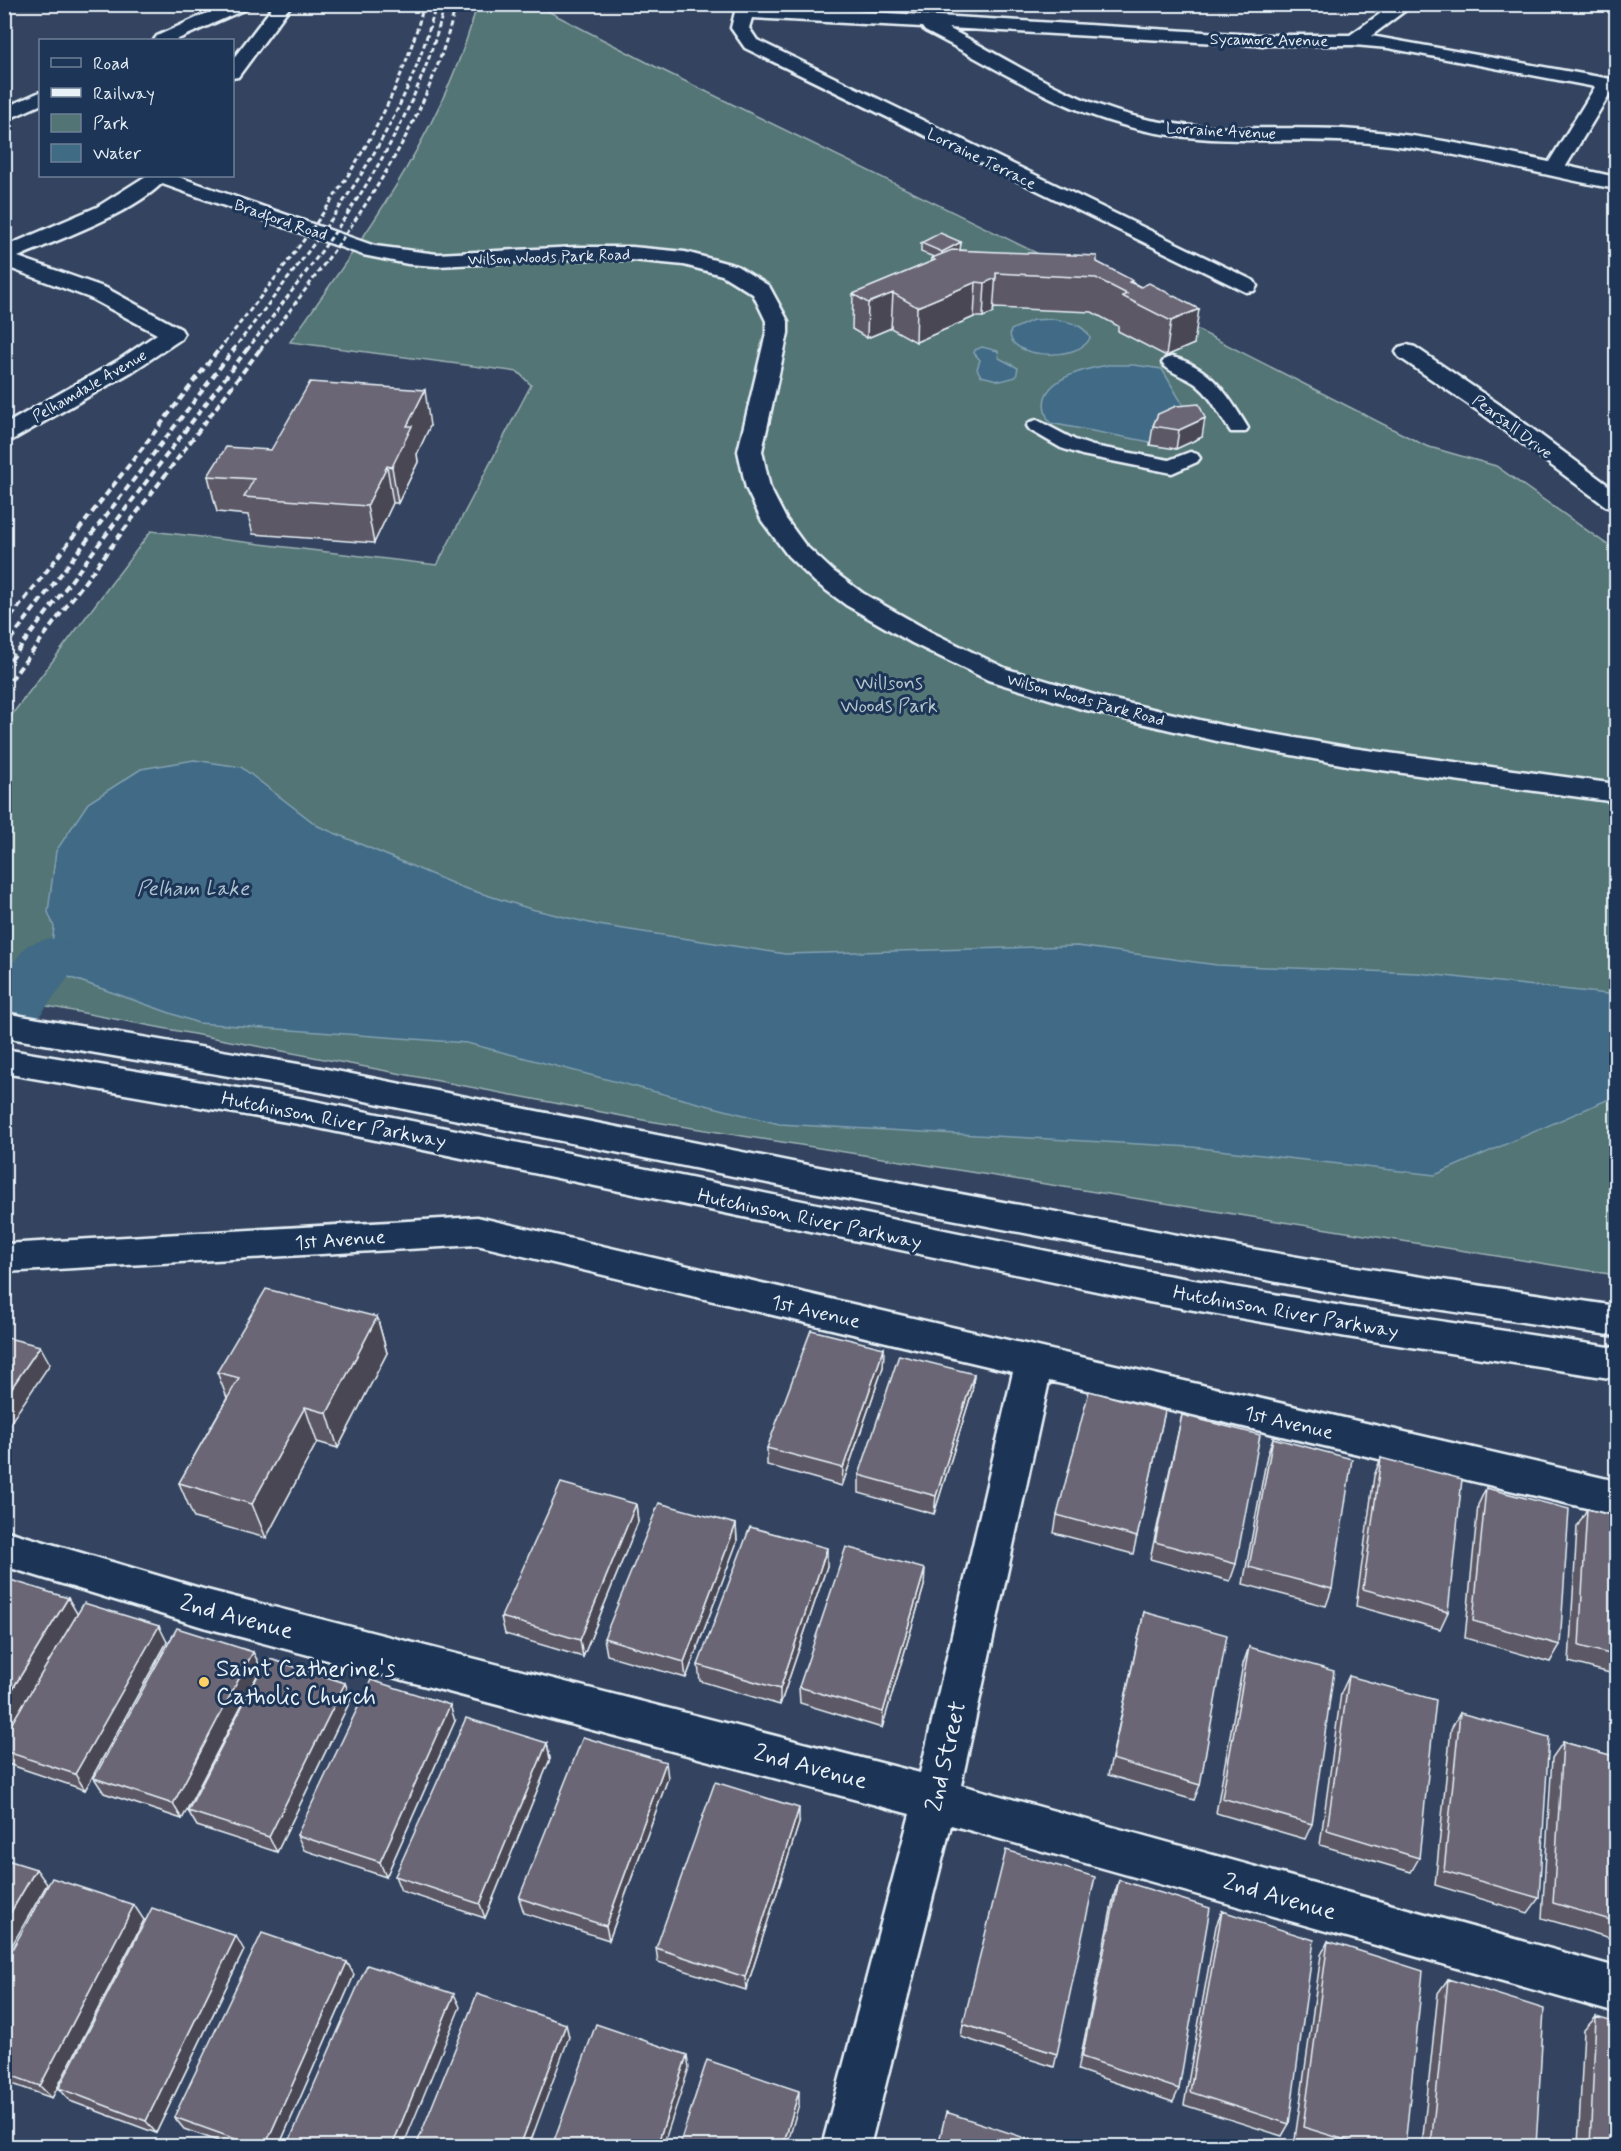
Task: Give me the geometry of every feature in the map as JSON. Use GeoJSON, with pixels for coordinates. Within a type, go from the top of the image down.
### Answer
{"type":"FeatureCollection","features":[{"type":"Feature","properties":{"kind":"main road"},"geometry":{"type":"LineString","coordinates":[[165,39],[242,4]]}},
{"type":"Feature","properties":{"kind":"main road"},"geometry":{"type":"LineString","coordinates":[[234,70],[284,4]]}},
{"type":"Feature","properties":{"kind":"main road"},"geometry":{"type":"LineString","coordinates":[[1354,40],[1406,4]]}},
{"type":"Feature","properties":{"kind":"main road","name":"Lorraine Avenue"},"geometry":{"type":"LineString","coordinates":[[745,8],[918,21],[1076,105],[1133,122],[1200,132],[1373,137],[1554,169],[1617,183]]}},
{"type":"Feature","properties":{"kind":"main road","name":"Lorraine Terrace"},"geometry":{"type":"LineString","coordinates":[[745,8],[740,28],[751,44],[1246,286]]}},
{"type":"Feature","properties":{"kind":"main road","name":"Sycamore Avenue"},"geometry":{"type":"LineString","coordinates":[[918,21],[1254,40],[1354,40],[1388,43],[1612,84]]}},
{"type":"Feature","properties":{"kind":"main road"},"geometry":{"type":"LineString","coordinates":[[1554,169],[1612,84]]}},
{"type":"Feature","properties":{"kind":"main road"},"geometry":{"type":"LineString","coordinates":[[4,115],[39,98]]}},
{"type":"Feature","properties":{"kind":"main road"},"geometry":{"type":"LineString","coordinates":[[4,255],[91,217],[143,188],[157,177]]}},
{"type":"Feature","properties":{"kind":"main road","name":"Bradford Road"},"geometry":{"type":"LineString","coordinates":[[161,177],[370,251]]}},
{"type":"Feature","properties":{"kind":"main road","name":"Wilson Woods Park Road"},"geometry":{"type":"LineString","coordinates":[[370,251],[399,257],[444,261],[600,252],[635,253],[704,263],[720,267],[747,281],[767,298],[774,308],[777,323],[775,348],[750,451],[761,497],[779,526],[791,543],[818,570],[838,588],[868,609],[909,632],[1011,680],[1161,721],[1285,745],[1617,793]]}},
{"type":"Feature","properties":{"kind":"main road","name":"Pelhamdale Avenue"},"geometry":{"type":"LineString","coordinates":[[4,260],[98,293],[173,334],[125,366],[4,435]]}},
{"type":"Feature","properties":{"kind":"main road","name":"Pearsall Drive"},"geometry":{"type":"LineString","coordinates":[[1407,352],[1474,397],[1617,502]]}},
{"type":"Feature","properties":{"kind":"main road","name":"Hutchinson River Parkway"},"geometry":{"type":"LineString","coordinates":[[4,1025],[321,1080],[803,1178],[1222,1258],[1356,1282],[1617,1321]]}},
{"type":"Feature","properties":{"kind":"main road","name":"Hutchinson River Parkway"},"geometry":{"type":"LineString","coordinates":[[4,1061],[304,1112],[1149,1287],[1305,1315],[1617,1364]]}},
{"type":"Feature","properties":{"kind":"main road","name":"1st Avenue"},"geometry":{"type":"LineString","coordinates":[[4,1258],[477,1231],[1617,1498]]}},
{"type":"Feature","properties":{"kind":"main road","name":"2nd Street"},"geometry":{"type":"LineString","coordinates":[[846,2146],[936,1799],[1034,1362]]}},
{"type":"Feature","properties":{"kind":"main road","name":"2nd Avenue"},"geometry":{"type":"LineString","coordinates":[[4,1548],[203,1608],[936,1799],[1617,1990]]}},
{"type":"Feature","properties":{"kind":"street"},"geometry":{"type":"LineString","coordinates":[[1172,363],[1205,379],[1214,388],[1238,428]]}},
{"type":"Feature","properties":{"kind":"street"},"geometry":{"type":"LineString","coordinates":[[1037,426],[1068,444],[1089,451],[1172,467],[1190,458]]}},
{"type":"Feature","properties":{"kind":"green space","name":"Willsons Woods Park"},"geometry":{"type":"Polygon","coordinates":[[[477,5],[536,5],[658,68],[1137,302],[1137,299],[1426,446],[1496,466],[1616,551],[1616,1275],[643,1120],[5,998],[4,725],[151,531],[437,565],[531,385],[518,372],[290,342],[373,223],[423,139],[444,96],[477,5]]]}},
{"type":"Feature","properties":{"kind":"water"},"geometry":{"type":"Polygon","coordinates":[[[1052,319],[1079,326],[1088,333],[1090,338],[1083,346],[1058,354],[1029,351],[1018,347],[1011,339],[1011,330],[1033,320],[1052,319]]]}},
{"type":"Feature","properties":{"kind":"water"},"geometry":{"type":"Polygon","coordinates":[[[982,347],[998,351],[999,358],[1018,368],[1016,377],[1001,381],[981,376],[977,369],[980,360],[974,353],[982,347]]]}},
{"type":"Feature","properties":{"kind":"water"},"geometry":{"type":"Polygon","coordinates":[[[1108,365],[1134,365],[1162,369],[1193,422],[1154,433],[1150,442],[1050,423],[1045,409],[1045,398],[1050,388],[1070,375],[1108,365]]]}},
{"type":"Feature","properties":{"kind":"water","name":"Pelham Lake"},"geometry":{"type":"Polygon","coordinates":[[[194,760],[241,767],[318,826],[461,887],[531,909],[598,925],[785,954],[1077,946],[1217,965],[1418,973],[1616,995],[1616,1096],[1435,1175],[1192,1147],[779,1124],[467,1043],[198,1023],[66,976],[50,960],[54,927],[48,912],[56,851],[88,803],[141,769],[194,760]]]}},
{"type":"Feature","properties":{"kind":"building"},"geometry":{"type":"Polygon","coordinates":[[[940,233],[961,242],[942,252],[921,243],[940,233]]]}},
{"type":"Feature","properties":{"kind":"building"},"geometry":{"type":"Polygon","coordinates":[[[952,250],[1097,256],[1097,262],[1132,280],[1129,282],[1141,287],[1149,283],[1199,309],[1171,321],[1122,296],[1127,294],[1096,278],[996,273],[996,278],[985,283],[976,282],[917,307],[893,293],[868,303],[853,294],[935,260],[932,258],[952,250]]]}},
{"type":"Feature","properties":{"kind":"building"},"geometry":{"type":"Polygon","coordinates":[[[310,382],[425,390],[407,426],[412,426],[392,467],[387,466],[367,506],[244,497],[254,479],[208,476],[226,447],[271,450],[310,382]]]}},
{"type":"Feature","properties":{"kind":"building"},"geometry":{"type":"Polygon","coordinates":[[[1199,404],[1205,418],[1179,430],[1153,426],[1158,414],[1176,406],[1199,404]]]}},
{"type":"Feature","properties":{"kind":"building"},"geometry":{"type":"Polygon","coordinates":[[[266,1289],[377,1317],[327,1413],[305,1407],[252,1504],[179,1483],[239,1378],[217,1372],[266,1289]]]}},
{"type":"Feature","properties":{"kind":"building"},"geometry":{"type":"Polygon","coordinates":[[[811,1330],[884,1348],[843,1468],[767,1448],[811,1330]]]}},
{"type":"Feature","properties":{"kind":"building"},"geometry":{"type":"Polygon","coordinates":[[[4,1337],[40,1346],[4,1399],[4,1337]]]}},
{"type":"Feature","properties":{"kind":"building"},"geometry":{"type":"Polygon","coordinates":[[[899,1355],[974,1374],[936,1496],[859,1475],[899,1355]]]}},
{"type":"Feature","properties":{"kind":"building"},"geometry":{"type":"Polygon","coordinates":[[[1089,1391],[1165,1411],[1137,1537],[1057,1515],[1089,1391]]]}},
{"type":"Feature","properties":{"kind":"building"},"geometry":{"type":"Polygon","coordinates":[[[1182,1415],[1260,1435],[1236,1564],[1155,1542],[1182,1415]]]}},
{"type":"Feature","properties":{"kind":"building"},"geometry":{"type":"Polygon","coordinates":[[[1273,1438],[1352,1459],[1332,1589],[1249,1567],[1273,1438]]]}},
{"type":"Feature","properties":{"kind":"building"},"geometry":{"type":"Polygon","coordinates":[[[1381,1458],[1462,1479],[1448,1612],[1363,1589],[1381,1458]]]}},
{"type":"Feature","properties":{"kind":"building"},"geometry":{"type":"Polygon","coordinates":[[[561,1483],[636,1504],[580,1640],[501,1617],[561,1483]]]}},
{"type":"Feature","properties":{"kind":"building"},"geometry":{"type":"Polygon","coordinates":[[[1486,1488],[1569,1509],[1560,1645],[1473,1621],[1486,1488]]]}},
{"type":"Feature","properties":{"kind":"building"},"geometry":{"type":"Polygon","coordinates":[[[659,1503],[736,1524],[684,1662],[604,1638],[659,1503]]]}},
{"type":"Feature","properties":{"kind":"building"},"geometry":{"type":"Polygon","coordinates":[[[1587,1509],[1617,1517],[1617,1656],[1579,1646],[1587,1509]]]}},
{"type":"Feature","properties":{"kind":"building"},"geometry":{"type":"Polygon","coordinates":[[[750,1527],[827,1548],[780,1689],[698,1665],[750,1527]]]}},
{"type":"Feature","properties":{"kind":"building"},"geometry":{"type":"Polygon","coordinates":[[[846,1547],[925,1569],[883,1712],[799,1687],[846,1547]]]}},
{"type":"Feature","properties":{"kind":"building"},"geometry":{"type":"Polygon","coordinates":[[[4,1578],[68,1598],[4,1703],[4,1578]]]}},
{"type":"Feature","properties":{"kind":"building"},"geometry":{"type":"Polygon","coordinates":[[[84,1603],[159,1626],[75,1774],[4,1751],[4,1736],[84,1603]]]}},
{"type":"Feature","properties":{"kind":"building"},"geometry":{"type":"Polygon","coordinates":[[[1144,1612],[1227,1635],[1200,1785],[1112,1759],[1144,1612]]]}},
{"type":"Feature","properties":{"kind":"building"},"geometry":{"type":"Polygon","coordinates":[[[177,1628],[253,1652],[173,1804],[94,1778],[177,1628]]]}},
{"type":"Feature","properties":{"kind":"building"},"geometry":{"type":"Polygon","coordinates":[[[1249,1647],[1334,1671],[1312,1824],[1222,1798],[1249,1647]]]}},
{"type":"Feature","properties":{"kind":"building"},"geometry":{"type":"Polygon","coordinates":[[[267,1658],[345,1683],[269,1837],[188,1811],[267,1658]]]}},
{"type":"Feature","properties":{"kind":"building"},"geometry":{"type":"Polygon","coordinates":[[[1349,1676],[1436,1700],[1419,1858],[1327,1830],[1349,1676]]]}},
{"type":"Feature","properties":{"kind":"building"},"geometry":{"type":"Polygon","coordinates":[[[371,1680],[450,1705],[380,1862],[297,1835],[371,1680]]]}},
{"type":"Feature","properties":{"kind":"building"},"geometry":{"type":"Polygon","coordinates":[[[1460,1713],[1549,1737],[1539,1898],[1444,1871],[1460,1713]]]}},
{"type":"Feature","properties":{"kind":"building"},"geometry":{"type":"Polygon","coordinates":[[[466,1718],[547,1743],[480,1904],[395,1876],[466,1718]]]}},
{"type":"Feature","properties":{"kind":"building"},"geometry":{"type":"Polygon","coordinates":[[[583,1737],[666,1762],[606,1926],[519,1898],[583,1737]]]}},
{"type":"Feature","properties":{"kind":"building"},"geometry":{"type":"Polygon","coordinates":[[[1563,1742],[1617,1757],[1617,1922],[1553,1903],[1563,1742]]]}},
{"type":"Feature","properties":{"kind":"building"},"geometry":{"type":"Polygon","coordinates":[[[715,1782],[799,1808],[745,1977],[656,1948],[715,1782]]]}},
{"type":"Feature","properties":{"kind":"building"},"geometry":{"type":"Polygon","coordinates":[[[1006,1850],[1095,1877],[1057,2054],[963,2024],[1006,1850]]]}},
{"type":"Feature","properties":{"kind":"building"},"geometry":{"type":"Polygon","coordinates":[[[4,1859],[36,1869],[4,1924],[4,1859]]]}},
{"type":"Feature","properties":{"kind":"building"},"geometry":{"type":"Polygon","coordinates":[[[52,1878],[134,1905],[40,2086],[4,2073],[4,1964],[52,1878]]]}},
{"type":"Feature","properties":{"kind":"building"},"geometry":{"type":"Polygon","coordinates":[[[1119,1880],[1210,1908],[1179,2089],[1082,2057],[1119,1880]]]}},
{"type":"Feature","properties":{"kind":"building"},"geometry":{"type":"Polygon","coordinates":[[[152,1908],[236,1936],[146,2121],[59,2088],[152,1908]]]}},
{"type":"Feature","properties":{"kind":"building"},"geometry":{"type":"Polygon","coordinates":[[[1222,1911],[1314,1940],[1289,2124],[1190,2092],[1222,1911]]]}},
{"type":"Feature","properties":{"kind":"building"},"geometry":{"type":"Polygon","coordinates":[[[262,1933],[347,1962],[265,2146],[255,2146],[174,2117],[262,1933]]]}},
{"type":"Feature","properties":{"kind":"building"},"geometry":{"type":"Polygon","coordinates":[[[1328,1941],[1423,1971],[1405,2146],[1365,2146],[1303,2127],[1328,1941]]]}},
{"type":"Feature","properties":{"kind":"building"},"geometry":{"type":"Polygon","coordinates":[[[367,1965],[454,1994],[392,2146],[287,2146],[367,1965]]]}},
{"type":"Feature","properties":{"kind":"building"},"geometry":{"type":"Polygon","coordinates":[[[1448,1979],[1544,2009],[1536,2146],[1431,2146],[1448,1979]]]}},
{"type":"Feature","properties":{"kind":"building"},"geometry":{"type":"Polygon","coordinates":[[[477,1994],[566,2024],[520,2146],[416,2146],[477,1994]]]}},
{"type":"Feature","properties":{"kind":"building"},"geometry":{"type":"Polygon","coordinates":[[[1596,2017],[1617,2023],[1617,2146],[1590,2146],[1596,2017]]]}},
{"type":"Feature","properties":{"kind":"building"},"geometry":{"type":"Polygon","coordinates":[[[596,2024],[687,2055],[657,2146],[552,2146],[596,2024]]]}},
{"type":"Feature","properties":{"kind":"building"},"geometry":{"type":"Polygon","coordinates":[[[707,2060],[799,2091],[783,2146],[679,2146],[707,2060]]]}},
{"type":"Feature","properties":{"kind":"building"},"geometry":{"type":"Polygon","coordinates":[[[946,2112],[1043,2144],[1043,2146],[938,2146],[946,2112]]]}},
{"type":"Feature","properties":{"kind":"waterway"},"geometry":{"type":"LineString","coordinates":[[4,1018],[50,960]]}},
{"type":"Feature","properties":{"kind":"railway"},"geometry":{"type":"LineString","coordinates":[[219,350],[312,229],[366,145],[409,53],[424,4]]}},
{"type":"Feature","properties":{"kind":"railway"},"geometry":{"type":"LineString","coordinates":[[233,350],[325,229],[379,144],[402,99],[421,53],[436,4]]}},
{"type":"Feature","properties":{"kind":"railway"},"geometry":{"type":"LineString","coordinates":[[247,350],[337,228],[390,145],[412,100],[445,4]]}},
{"type":"Feature","properties":{"kind":"railway"},"geometry":{"type":"LineString","coordinates":[[260,350],[349,228],[377,187],[402,144],[424,99],[442,53],[456,4]]}},
{"type":"Feature","properties":{"kind":"railway"},"geometry":{"type":"LineString","coordinates":[[4,626],[220,348]]}},
{"type":"Feature","properties":{"kind":"railway"},"geometry":{"type":"LineString","coordinates":[[4,648],[235,348]]}},
{"type":"Feature","properties":{"kind":"railway"},"geometry":{"type":"LineString","coordinates":[[4,669],[248,348]]}},
{"type":"Feature","properties":{"kind":"railway"},"geometry":{"type":"LineString","coordinates":[[4,689],[261,348]]}},
{"type":"Feature","properties":{"kind":"place","name":"Saint Catherine's Catholic Church"},"geometry":{"type":"Point","coordinates":[204,1682]}}]}
